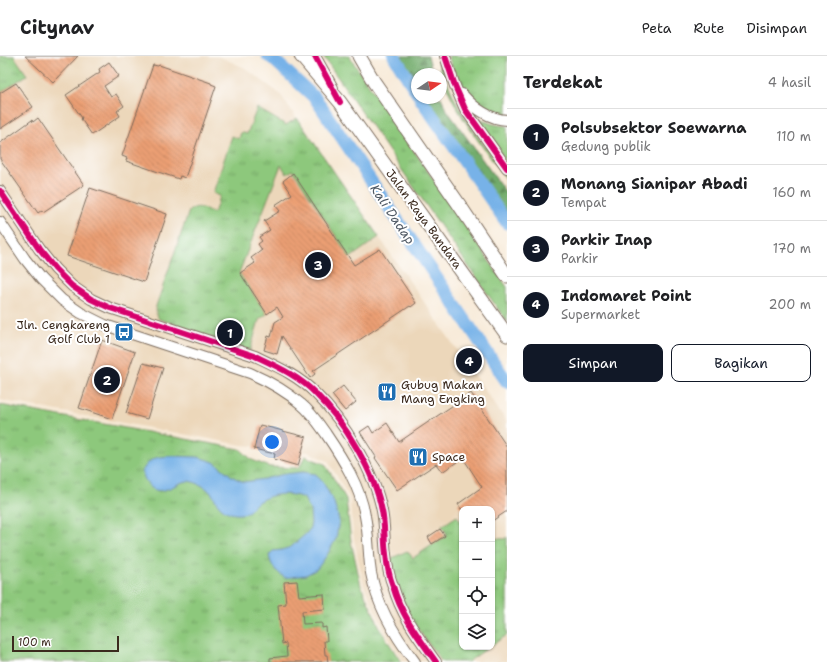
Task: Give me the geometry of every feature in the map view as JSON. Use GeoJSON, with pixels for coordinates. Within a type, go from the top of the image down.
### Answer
{"type":"FeatureCollection","features":[{"type":"Feature","properties":{"kind":"main road","name":"Jalan Raya Bandara"},"geometry":{"type":"LineString","coordinates":[[301,56],[340,102],[507,335]]}},
{"type":"Feature","properties":{"kind":"main road"},"geometry":{"type":"LineString","coordinates":[[359,56],[374,82],[507,276]]}},
{"type":"Feature","properties":{"kind":"street","name":"Jalan Raya Bandara"},"geometry":{"type":"LineString","coordinates":[[315,56],[340,102]]}},
{"type":"Feature","properties":{"kind":"street"},"geometry":{"type":"LineString","coordinates":[[352,56],[364,73],[374,82]]}},
{"type":"Feature","properties":{"kind":"street"},"geometry":{"type":"LineString","coordinates":[[445,56],[455,86],[465,109],[507,168]]}},
{"type":"Feature","properties":{"kind":"street"},"geometry":{"type":"LineString","coordinates":[[455,86],[467,100],[481,112],[497,119],[507,120]]}},
{"type":"Feature","properties":{"kind":"street"},"geometry":{"type":"LineString","coordinates":[[0,191],[39,249],[55,269],[72,286],[91,299],[110,308],[254,356],[291,374],[316,393],[337,419],[365,464],[373,481],[382,512],[388,571],[393,587],[407,620],[436,662]]}},
{"type":"Feature","properties":{"kind":"street"},"geometry":{"type":"LineString","coordinates":[[0,222],[25,259],[41,279],[60,298],[81,313],[105,325],[256,375],[276,386],[302,405],[330,440],[351,474],[357,487],[365,516],[369,557],[376,593],[392,629],[415,662]]}},
{"type":"Feature","properties":{"kind":"street"},"geometry":{"type":"LineString","coordinates":[[25,259],[39,249]]}},
{"type":"Feature","properties":{"kind":"street"},"geometry":{"type":"LineString","coordinates":[[60,298],[72,286]]}},
{"type":"Feature","properties":{"kind":"street"},"geometry":{"type":"LineString","coordinates":[[139,336],[144,319]]}},
{"type":"Feature","properties":{"kind":"shaded area"},"geometry":{"type":"Polygon","coordinates":[[[0,56],[218,56],[245,68],[280,94],[507,422],[507,662],[404,662],[385,632],[364,586],[354,540],[349,497],[328,461],[308,452],[242,445],[0,400],[0,56]]]}},
{"type":"Feature","properties":{"kind":"green space"},"geometry":{"type":"Polygon","coordinates":[[[0,56],[14,56],[27,75],[0,93],[0,56]]]}},
{"type":"Feature","properties":{"kind":"green space"},"geometry":{"type":"Polygon","coordinates":[[[323,56],[349,56],[507,287],[507,322],[323,56]]]}},
{"type":"Feature","properties":{"kind":"green space"},"geometry":{"type":"Polygon","coordinates":[[[396,56],[428,56],[431,68],[411,68],[411,80],[396,56]]]}},
{"type":"Feature","properties":{"kind":"green space"},"geometry":{"type":"Polygon","coordinates":[[[437,56],[440,56],[443,68],[440,68],[437,56]]]}},
{"type":"Feature","properties":{"kind":"green space"},"geometry":{"type":"Polygon","coordinates":[[[448,56],[507,56],[507,117],[490,113],[466,94],[457,80],[448,56]]]}},
{"type":"Feature","properties":{"kind":"green space"},"geometry":{"type":"Polygon","coordinates":[[[447,81],[466,119],[507,176],[507,180],[465,122],[448,91],[447,81]]]}},
{"type":"Feature","properties":{"kind":"green space"},"geometry":{"type":"Polygon","coordinates":[[[427,104],[444,104],[507,194],[507,220],[427,104]]]}},
{"type":"Feature","properties":{"kind":"green space"},"geometry":{"type":"Polygon","coordinates":[[[257,108],[286,125],[297,118],[379,237],[350,258],[293,170],[287,174],[281,165],[239,273],[267,314],[259,320],[250,351],[159,319],[156,314],[156,306],[189,211],[199,207],[214,213],[220,196],[213,193],[232,136],[239,139],[241,132],[247,134],[257,108]]]}},
{"type":"Feature","properties":{"kind":"green space"},"geometry":{"type":"Polygon","coordinates":[[[469,111],[487,122],[507,126],[507,162],[469,111]]]}},
{"type":"Feature","properties":{"kind":"green space"},"geometry":{"type":"Polygon","coordinates":[[[0,405],[240,449],[252,460],[270,467],[299,468],[305,456],[325,464],[346,499],[351,541],[361,586],[382,632],[401,662],[0,662],[0,405]]]}},
{"type":"Feature","properties":{"kind":"green space"},"geometry":{"type":"Polygon","coordinates":[[[457,516],[459,519],[459,650],[485,650],[468,662],[442,662],[413,622],[396,587],[390,559],[407,551],[413,558],[447,535],[442,526],[457,516]]]}},
{"type":"Feature","properties":{"kind":"green space"},"geometry":{"type":"Polygon","coordinates":[[[507,537],[507,635],[495,643],[495,538],[504,539],[507,537]]]}},
{"type":"Feature","properties":{"kind":"water"},"geometry":{"type":"Polygon","coordinates":[[[173,456],[198,457],[214,462],[233,477],[244,482],[284,474],[303,472],[316,474],[324,484],[334,502],[339,520],[336,539],[327,555],[317,569],[306,575],[285,578],[274,568],[269,555],[273,551],[291,547],[309,531],[311,523],[310,510],[304,498],[287,494],[275,495],[258,502],[251,510],[247,512],[237,514],[231,513],[222,508],[207,489],[193,482],[186,481],[171,488],[162,490],[153,489],[150,487],[145,480],[142,471],[149,462],[155,458],[173,456]]]}},
{"type":"Feature","properties":{"kind":"building"},"geometry":{"type":"Polygon","coordinates":[[[25,56],[78,56],[53,82],[25,56]]]}},
{"type":"Feature","properties":{"kind":"building"},"geometry":{"type":"Polygon","coordinates":[[[109,62],[119,76],[104,86],[111,97],[116,94],[124,106],[117,111],[120,116],[92,135],[66,95],[100,72],[99,69],[109,62]]]}},
{"type":"Feature","properties":{"kind":"building"},"geometry":{"type":"Polygon","coordinates":[[[153,65],[159,65],[216,86],[185,178],[180,176],[179,179],[126,161],[127,158],[122,156],[153,65]]]}},
{"type":"Feature","properties":{"kind":"building"},"geometry":{"type":"Polygon","coordinates":[[[16,83],[33,107],[0,129],[0,93],[16,83]]]}},
{"type":"Feature","properties":{"kind":"building"},"geometry":{"type":"Polygon","coordinates":[[[38,118],[84,185],[43,212],[42,210],[38,213],[0,159],[0,143],[32,120],[33,122],[38,118]]]}},
{"type":"Feature","properties":{"kind":"building"},"geometry":{"type":"Polygon","coordinates":[[[293,173],[354,265],[380,249],[416,303],[313,371],[315,374],[310,378],[282,336],[277,354],[264,350],[268,336],[271,337],[275,322],[283,317],[277,307],[267,314],[240,273],[255,263],[251,258],[262,250],[258,244],[262,241],[259,237],[270,230],[264,221],[280,211],[275,205],[292,194],[283,181],[293,173]]]}},
{"type":"Feature","properties":{"kind":"building"},"geometry":{"type":"Polygon","coordinates":[[[90,188],[167,214],[144,282],[67,256],[90,188]]]}},
{"type":"Feature","properties":{"kind":"building"},"geometry":{"type":"Polygon","coordinates":[[[222,325],[240,330],[237,341],[219,336],[222,325]]]}},
{"type":"Feature","properties":{"kind":"building"},"geometry":{"type":"Polygon","coordinates":[[[102,340],[135,352],[112,419],[79,408],[102,340]]]}},
{"type":"Feature","properties":{"kind":"building"},"geometry":{"type":"Polygon","coordinates":[[[143,363],[163,368],[147,419],[126,413],[143,363]]]}},
{"type":"Feature","properties":{"kind":"building"},"geometry":{"type":"Polygon","coordinates":[[[343,386],[356,402],[345,411],[332,395],[343,386]]]}},
{"type":"Feature","properties":{"kind":"building","name":"Space"},"geometry":{"type":"Polygon","coordinates":[[[471,393],[507,447],[507,511],[495,519],[495,506],[459,506],[458,504],[482,487],[463,458],[442,472],[436,464],[397,490],[375,458],[376,457],[360,432],[369,426],[373,433],[387,423],[399,442],[471,393]]]}},
{"type":"Feature","properties":{"kind":"building"},"geometry":{"type":"Polygon","coordinates":[[[260,425],[306,437],[298,466],[274,459],[275,454],[254,449],[260,425]]]}},
{"type":"Feature","properties":{"kind":"building"},"geometry":{"type":"Polygon","coordinates":[[[440,529],[445,536],[432,544],[428,537],[440,529]]]}},
{"type":"Feature","properties":{"kind":"building"},"geometry":{"type":"Polygon","coordinates":[[[297,581],[299,596],[324,594],[325,609],[302,611],[303,624],[322,623],[322,628],[326,627],[327,641],[324,641],[325,655],[327,655],[328,662],[270,662],[270,658],[287,656],[286,643],[282,644],[278,605],[286,604],[284,582],[297,581]]]}},
{"type":"Feature","properties":{"kind":"waterway","name":"Kali Dadap"},"geometry":{"type":"LineString","coordinates":[[268,56],[315,98],[507,382]]}},
{"type":"Feature","properties":{"kind":"waterway","name":"Kali Dadap"},"geometry":{"type":"LineString","coordinates":[[394,56],[411,83]]}},
{"type":"Feature","properties":{"kind":"waterway","name":"Kali Dadap"},"geometry":{"type":"LineString","coordinates":[[424,104],[507,223]]}},
{"type":"Feature","properties":{"kind":"cycle path"},"geometry":{"type":"LineString","coordinates":[[315,56],[340,102]]}},
{"type":"Feature","properties":{"kind":"cycle path"},"geometry":{"type":"LineString","coordinates":[[445,56],[455,86],[465,109],[507,168]]}},
{"type":"Feature","properties":{"kind":"cycle path"},"geometry":{"type":"LineString","coordinates":[[0,191],[39,249],[55,269],[72,286],[91,299],[110,308],[255,356],[295,377],[327,405],[357,448],[373,480],[382,511],[385,549],[390,578],[396,597],[411,626],[436,662]]}},
{"type":"Feature","properties":{"kind":"place","name":"Parkir Inap"},"geometry":{"type":"Point","coordinates":[318,265]}},
{"type":"Feature","properties":{"kind":"place","name":"Jln. Cengkareng Golf Club 1"},"geometry":{"type":"Point","coordinates":[124,332]}},
{"type":"Feature","properties":{"kind":"place","name":"Polsubsektor Soewarna"},"geometry":{"type":"Point","coordinates":[230,333]}},
{"type":"Feature","properties":{"kind":"place","name":"Indomaret Point"},"geometry":{"type":"Point","coordinates":[469,361]}},
{"type":"Feature","properties":{"kind":"place","name":"Monang Sianipar Abadi"},"geometry":{"type":"Point","coordinates":[107,380]}},
{"type":"Feature","properties":{"kind":"place","name":"Gubug Makan Mang Engking"},"geometry":{"type":"Point","coordinates":[387,392]}},
{"type":"Feature","properties":{"kind":"place","name":"Space"},"geometry":{"type":"Point","coordinates":[418,457]}}]}
